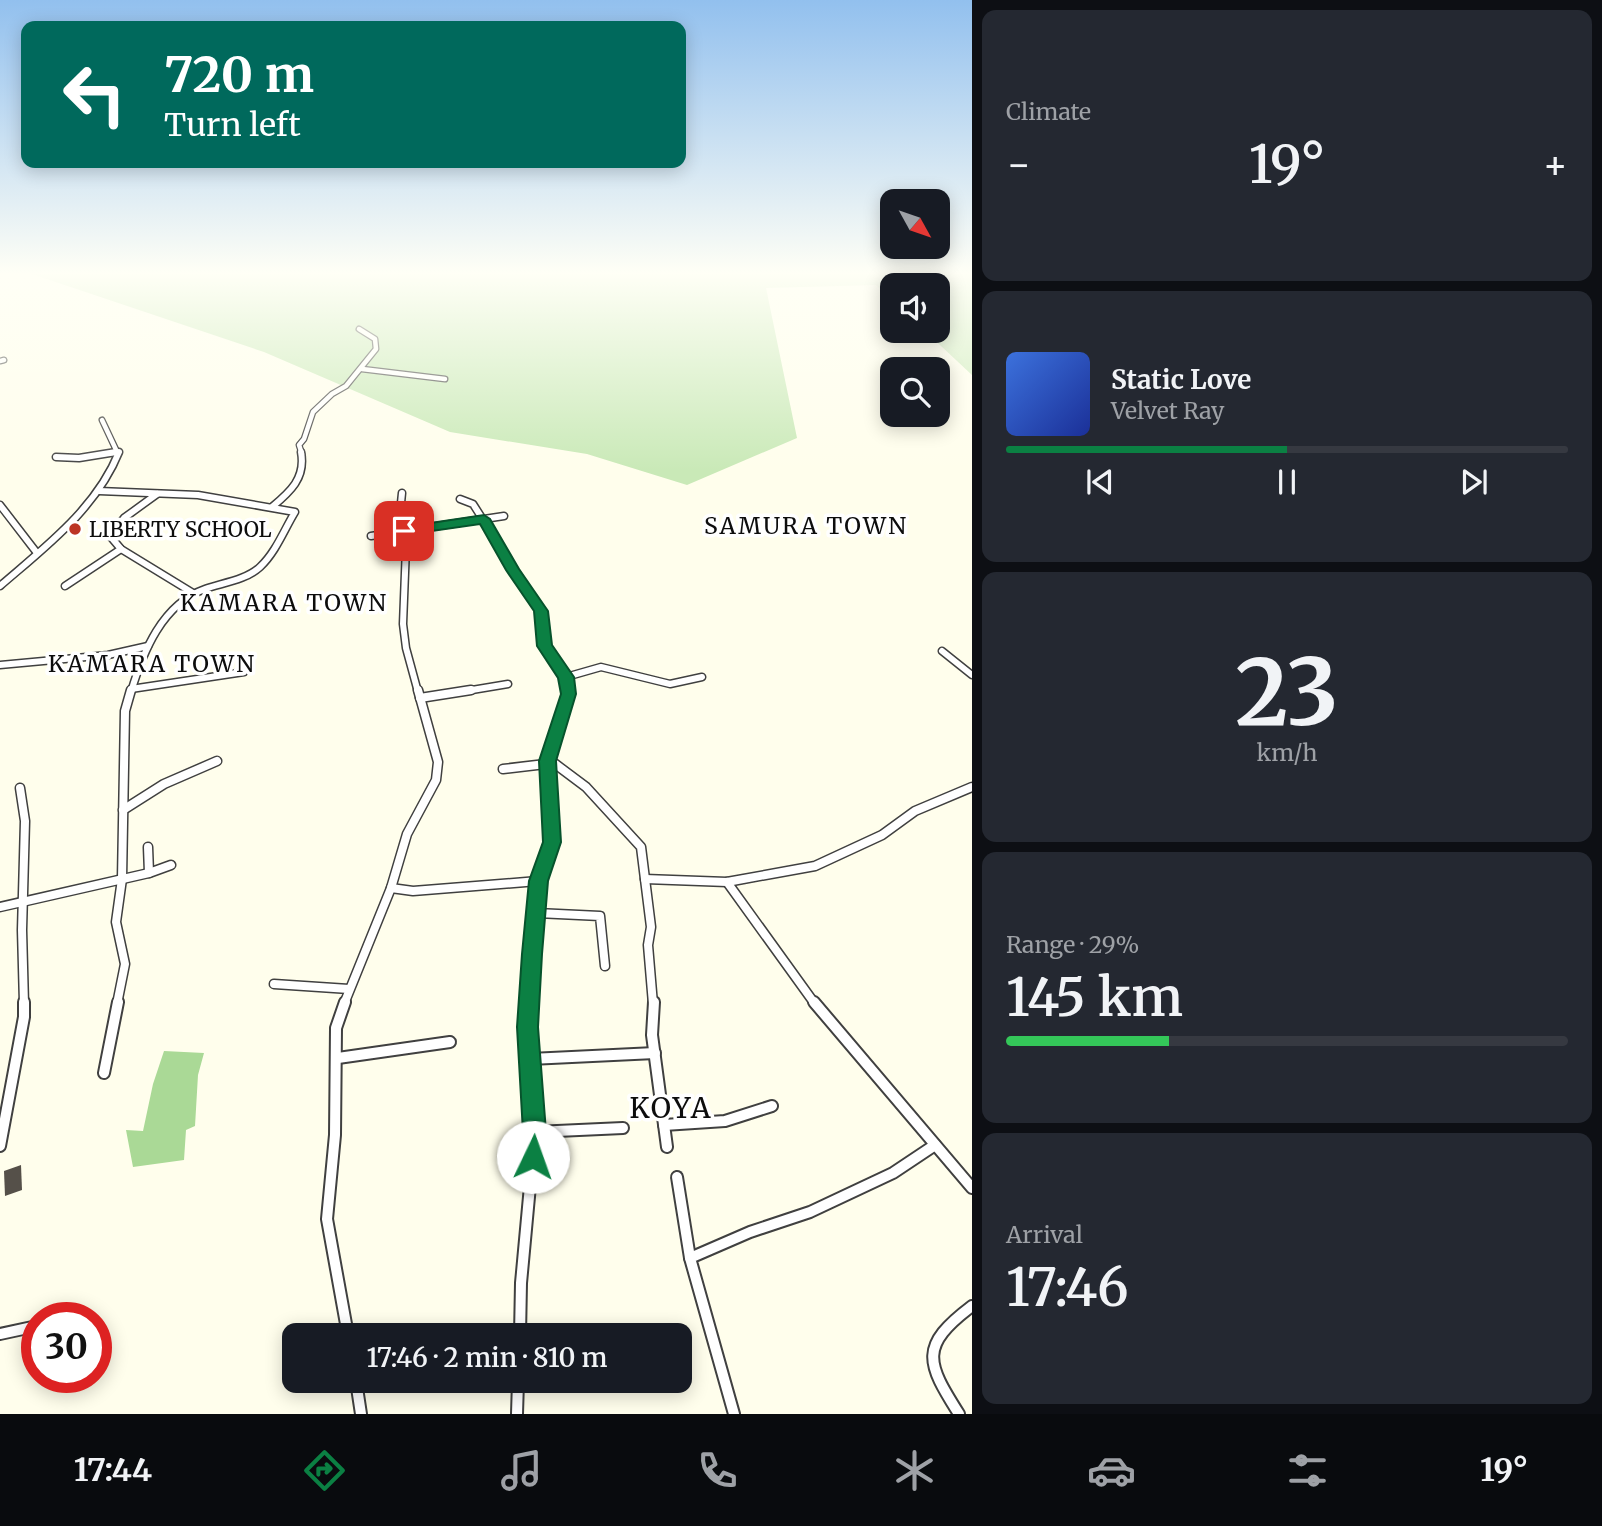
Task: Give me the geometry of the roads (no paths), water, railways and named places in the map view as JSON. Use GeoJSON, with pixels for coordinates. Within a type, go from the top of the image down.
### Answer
{"type":"FeatureCollection","features":[{"type":"Feature","properties":{"kind":"street"},"geometry":{"type":"LineString","coordinates":[[272,507],[301,479],[304,458],[299,445],[313,412],[332,394],[346,386],[362,369],[376,349],[375,339]]}},
{"type":"Feature","properties":{"kind":"street"},"geometry":{"type":"LineString","coordinates":[[362,369],[445,379]]}},
{"type":"Feature","properties":{"kind":"street"},"geometry":{"type":"LineString","coordinates":[[103,420],[119,452]]}},
{"type":"Feature","properties":{"kind":"street"},"geometry":{"type":"LineString","coordinates":[[57,457],[79,458],[119,452]]}},
{"type":"Feature","properties":{"kind":"street"},"geometry":{"type":"LineString","coordinates":[[0,586],[37,554],[99,491],[119,452]]}},
{"type":"Feature","properties":{"kind":"street"},"geometry":{"type":"LineString","coordinates":[[99,491],[189,494],[296,512],[259,569],[193,593],[178,603],[148,646],[131,689],[125,711],[122,879],[116,922],[125,964],[104,1073]]}},
{"type":"Feature","properties":{"kind":"street"},"geometry":{"type":"LineString","coordinates":[[346,1323],[327,1219],[335,1135],[338,1058],[336,1028],[391,887],[407,834],[436,780],[438,762],[406,648],[403,624],[406,547],[400,513],[402,492]]}},
{"type":"Feature","properties":{"kind":"street"},"geometry":{"type":"LineString","coordinates":[[158,494],[124,518],[110,536],[121,549],[193,593]]}},
{"type":"Feature","properties":{"kind":"street"},"geometry":{"type":"LineString","coordinates":[[460,499],[473,504],[484,519],[513,570],[541,611],[544,646],[566,677],[568,694],[548,761],[552,842],[538,881],[532,954],[528,1027],[535,1132],[521,1283],[520,1323]]}},
{"type":"Feature","properties":{"kind":"street"},"geometry":{"type":"LineString","coordinates":[[0,505],[37,554]]}},
{"type":"Feature","properties":{"kind":"street"},"geometry":{"type":"LineString","coordinates":[[371,536],[504,516]]}},
{"type":"Feature","properties":{"kind":"street"},"geometry":{"type":"LineString","coordinates":[[65,586],[121,549]]}},
{"type":"Feature","properties":{"kind":"street"},"geometry":{"type":"LineString","coordinates":[[0,665],[108,655],[148,646]]}},
{"type":"Feature","properties":{"kind":"street"},"geometry":{"type":"LineString","coordinates":[[942,651],[972,675]]}},
{"type":"Feature","properties":{"kind":"street"},"geometry":{"type":"LineString","coordinates":[[566,677],[601,667],[670,684],[702,677]]}},
{"type":"Feature","properties":{"kind":"street"},"geometry":{"type":"LineString","coordinates":[[131,689],[244,672]]}},
{"type":"Feature","properties":{"kind":"street"},"geometry":{"type":"LineString","coordinates":[[420,698],[509,684]]}},
{"type":"Feature","properties":{"kind":"street"},"geometry":{"type":"LineString","coordinates":[[123,810],[164,784],[217,761]]}},
{"type":"Feature","properties":{"kind":"street"},"geometry":{"type":"LineString","coordinates":[[503,769],[548,761],[554,763],[586,787],[641,847],[650,927],[648,945],[654,992],[655,1053],[667,1147]]}},
{"type":"Feature","properties":{"kind":"street"},"geometry":{"type":"LineString","coordinates":[[645,878],[727,882],[815,866],[882,835],[915,811],[972,787]]}},
{"type":"Feature","properties":{"kind":"street"},"geometry":{"type":"LineString","coordinates":[[0,1146],[24,1017],[22,930],[25,902],[25,821],[20,788]]}},
{"type":"Feature","properties":{"kind":"street"},"geometry":{"type":"LineString","coordinates":[[149,847],[149,873]]}},
{"type":"Feature","properties":{"kind":"street"},"geometry":{"type":"LineString","coordinates":[[0,907],[149,873],[171,865]]}},
{"type":"Feature","properties":{"kind":"street"},"geometry":{"type":"LineString","coordinates":[[391,887],[413,891],[538,881]]}},
{"type":"Feature","properties":{"kind":"street"},"geometry":{"type":"LineString","coordinates":[[727,882],[815,1004],[972,1188]]}},
{"type":"Feature","properties":{"kind":"street"},"geometry":{"type":"LineString","coordinates":[[537,913],[600,916],[605,966]]}},
{"type":"Feature","properties":{"kind":"street"},"geometry":{"type":"LineString","coordinates":[[274,984],[349,989]]}},
{"type":"Feature","properties":{"kind":"street"},"geometry":{"type":"LineString","coordinates":[[338,1058],[386,1054],[450,1042]]}},
{"type":"Feature","properties":{"kind":"street"},"geometry":{"type":"LineString","coordinates":[[530,1059],[655,1053]]}},
{"type":"Feature","properties":{"kind":"street"},"geometry":{"type":"LineString","coordinates":[[664,1125],[725,1121],[772,1106]]}},
{"type":"Feature","properties":{"kind":"street"},"geometry":{"type":"LineString","coordinates":[[535,1132],[623,1128]]}},
{"type":"Feature","properties":{"kind":"street"},"geometry":{"type":"LineString","coordinates":[[690,1258],[750,1232],[810,1212],[893,1172],[935,1145]]}},
{"type":"Feature","properties":{"kind":"street"},"geometry":{"type":"LineString","coordinates":[[677,1177],[690,1258],[734,1414]]}},
{"type":"Feature","properties":{"kind":"street"},"geometry":{"type":"LineString","coordinates":[[959,1414],[932,1368],[932,1349],[946,1326],[972,1306]]}},
{"type":"Feature","properties":{"kind":"street"},"geometry":{"type":"LineString","coordinates":[[0,1334],[21,1329]]}},
{"type":"Feature","properties":{"kind":"street"},"geometry":{"type":"LineString","coordinates":[[358,1393],[361,1414]]}},
{"type":"Feature","properties":{"kind":"street"},"geometry":{"type":"LineString","coordinates":[[517,1414],[518,1393]]}},
{"type":"Feature","properties":{"kind":"place","name":"LIBERTY SCHOOL"},"geometry":{"type":"Point","coordinates":[75,529]}},
{"type":"Feature","properties":{"kind":"district","name":"SAMURA TOWN"},"geometry":{"type":"Point","coordinates":[806,525]}},
{"type":"Feature","properties":{"kind":"district","name":"KAMARA TOWN"},"geometry":{"type":"Point","coordinates":[284,602]}},
{"type":"Feature","properties":{"kind":"district","name":"KAMARA TOWN"},"geometry":{"type":"Point","coordinates":[152,663]}},
{"type":"Feature","properties":{"kind":"district","name":"KOYA"},"geometry":{"type":"Point","coordinates":[671,1108]}}]}
